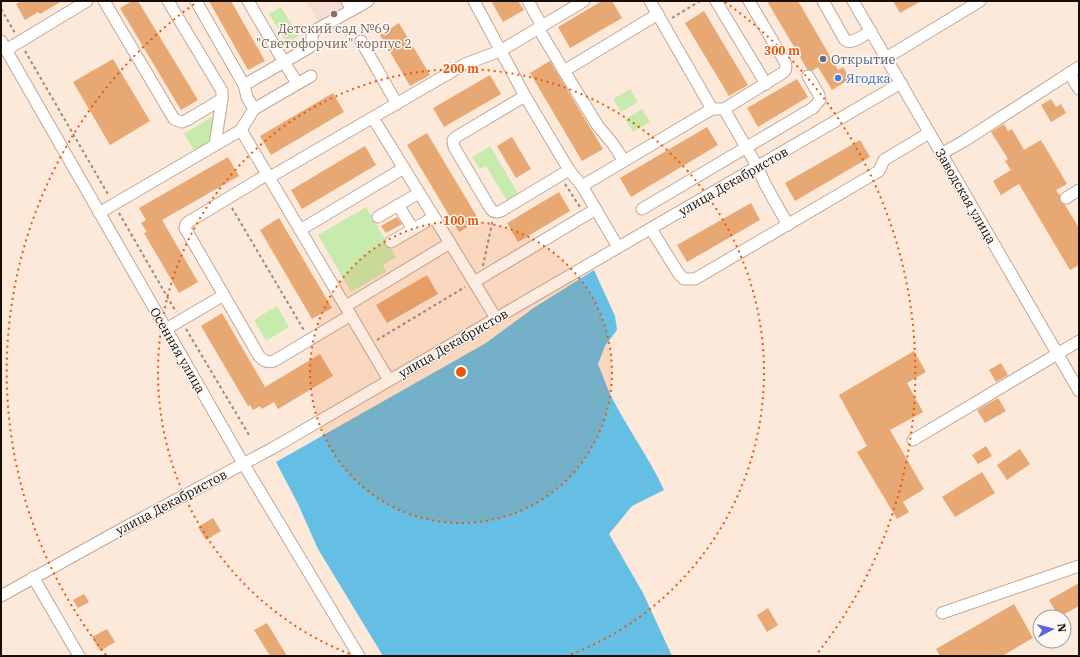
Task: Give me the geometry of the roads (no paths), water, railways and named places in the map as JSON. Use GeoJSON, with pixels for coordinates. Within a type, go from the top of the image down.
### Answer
{"type":"FeatureCollection","features":[{"type":"Feature","properties":{"kind":"street"},"geometry":{"type":"LineString","coordinates":[[3,45],[20,41],[87,1]]}},
{"type":"Feature","properties":{"kind":"street"},"geometry":{"type":"LineString","coordinates":[[104,1],[174,119],[182,122],[187,120],[222,99]]}},
{"type":"Feature","properties":{"kind":"street"},"geometry":{"type":"LineString","coordinates":[[168,1],[222,91],[215,145]]}},
{"type":"Feature","properties":{"kind":"street"},"geometry":{"type":"LineString","coordinates":[[196,1],[244,85],[247,97],[254,108]]}},
{"type":"Feature","properties":{"kind":"street"},"geometry":{"type":"LineString","coordinates":[[248,1],[297,83]]}},
{"type":"Feature","properties":{"kind":"street"},"geometry":{"type":"LineString","coordinates":[[244,85],[310,47],[312,42],[312,34],[314,31],[349,6],[368,1]]}},
{"type":"Feature","properties":{"kind":"street"},"geometry":{"type":"LineString","coordinates":[[474,1],[524,96],[569,170],[582,186],[618,247]]}},
{"type":"Feature","properties":{"kind":"street"},"geometry":{"type":"LineString","coordinates":[[528,1],[540,27],[564,71],[598,126],[613,144],[624,161]]}},
{"type":"Feature","properties":{"kind":"street"},"geometry":{"type":"LineString","coordinates":[[450,243],[348,311],[310,340],[268,363],[263,361],[185,228],[186,224],[190,221],[226,198],[269,176],[373,118],[465,64],[500,51],[584,1]]}},
{"type":"Feature","properties":{"kind":"street"},"geometry":{"type":"LineString","coordinates":[[650,1],[718,109],[747,147],[758,166],[765,184],[788,225]]}},
{"type":"Feature","properties":{"kind":"street"},"geometry":{"type":"LineString","coordinates":[[716,1],[766,84]]}},
{"type":"Feature","properties":{"kind":"street"},"geometry":{"type":"LineString","coordinates":[[582,186],[624,161],[766,84],[785,72],[785,62],[749,1]]}},
{"type":"Feature","properties":{"kind":"street"},"geometry":{"type":"LineString","coordinates":[[822,1],[845,40],[848,42],[852,42],[871,31]]}},
{"type":"Feature","properties":{"kind":"street","name":"Заводская улица"},"geometry":{"type":"LineString","coordinates":[[853,1],[1079,391]]}},
{"type":"Feature","properties":{"kind":"street"},"geometry":{"type":"LineString","coordinates":[[886,58],[980,1]]}},
{"type":"Feature","properties":{"kind":"street"},"geometry":{"type":"LineString","coordinates":[[564,71],[661,19]]}},
{"type":"Feature","properties":{"kind":"street"},"geometry":{"type":"LineString","coordinates":[[361,42],[397,104]]}},
{"type":"Feature","properties":{"kind":"street","name":"Осенняя улица"},"geometry":{"type":"LineString","coordinates":[[3,45],[243,463],[359,656]]}},
{"type":"Feature","properties":{"kind":"street"},"geometry":{"type":"LineString","coordinates":[[941,154],[964,141],[1079,67]]}},
{"type":"Feature","properties":{"kind":"street"},"geometry":{"type":"LineString","coordinates":[[1069,73],[1079,89]]}},
{"type":"Feature","properties":{"kind":"street"},"geometry":{"type":"LineString","coordinates":[[99,213],[241,130],[254,108],[311,76]]}},
{"type":"Feature","properties":{"kind":"street"},"geometry":{"type":"LineString","coordinates":[[642,208],[747,147],[817,104],[820,100],[819,95],[808,76]]}},
{"type":"Feature","properties":{"kind":"street","name":"улица Декабристов"},"geometry":{"type":"LineString","coordinates":[[1,596],[272,448],[900,84]]}},
{"type":"Feature","properties":{"kind":"street"},"geometry":{"type":"LineString","coordinates":[[524,96],[453,140],[454,147],[490,208],[493,212],[497,213],[569,170]]}},
{"type":"Feature","properties":{"kind":"street"},"geometry":{"type":"LineString","coordinates":[[373,118],[450,243],[477,280],[496,318]]}},
{"type":"Feature","properties":{"kind":"street"},"geometry":{"type":"LineString","coordinates":[[241,130],[389,380]]}},
{"type":"Feature","properties":{"kind":"street"},"geometry":{"type":"LineString","coordinates":[[652,229],[679,274],[684,279],[695,279],[878,171],[884,160],[929,133]]}},
{"type":"Feature","properties":{"kind":"street"},"geometry":{"type":"LineString","coordinates":[[300,230],[404,168]]}},
{"type":"Feature","properties":{"kind":"street"},"geometry":{"type":"LineString","coordinates":[[1066,198],[1079,190]]}},
{"type":"Feature","properties":{"kind":"street"},"geometry":{"type":"LineString","coordinates":[[378,217],[419,192]]}},
{"type":"Feature","properties":{"kind":"street"},"geometry":{"type":"LineString","coordinates":[[398,205],[413,230]]}},
{"type":"Feature","properties":{"kind":"street"},"geometry":{"type":"LineString","coordinates":[[477,280],[596,209]]}},
{"type":"Feature","properties":{"kind":"street"},"geometry":{"type":"LineString","coordinates":[[391,242],[434,217]]}},
{"type":"Feature","properties":{"kind":"street"},"geometry":{"type":"LineString","coordinates":[[166,329],[224,295]]}},
{"type":"Feature","properties":{"kind":"street"},"geometry":{"type":"LineString","coordinates":[[913,440],[1079,341]]}},
{"type":"Feature","properties":{"kind":"street"},"geometry":{"type":"LineString","coordinates":[[942,613],[1079,566]]}},
{"type":"Feature","properties":{"kind":"street"},"geometry":{"type":"LineString","coordinates":[[33,578],[79,656]]}},
{"type":"Feature","properties":{"kind":"water"},"geometry":{"type":"Polygon","coordinates":[[[594,270],[615,316],[617,330],[605,346],[598,364],[611,396],[652,466],[664,490],[632,506],[609,534],[643,593],[672,656],[383,656],[318,549],[298,504],[276,462],[486,343],[535,307],[594,270]]]}},
{"type":"Feature","properties":{"kind":"place","name":"Детский сад №69 \"Светофорчик\" корпус 2"},"geometry":{"type":"Point","coordinates":[334,14]}},
{"type":"Feature","properties":{"kind":"place","name":"Открытие"},"geometry":{"type":"Point","coordinates":[823,59]}},
{"type":"Feature","properties":{"kind":"place","name":"Ягодка"},"geometry":{"type":"Point","coordinates":[838,78]}}]}
